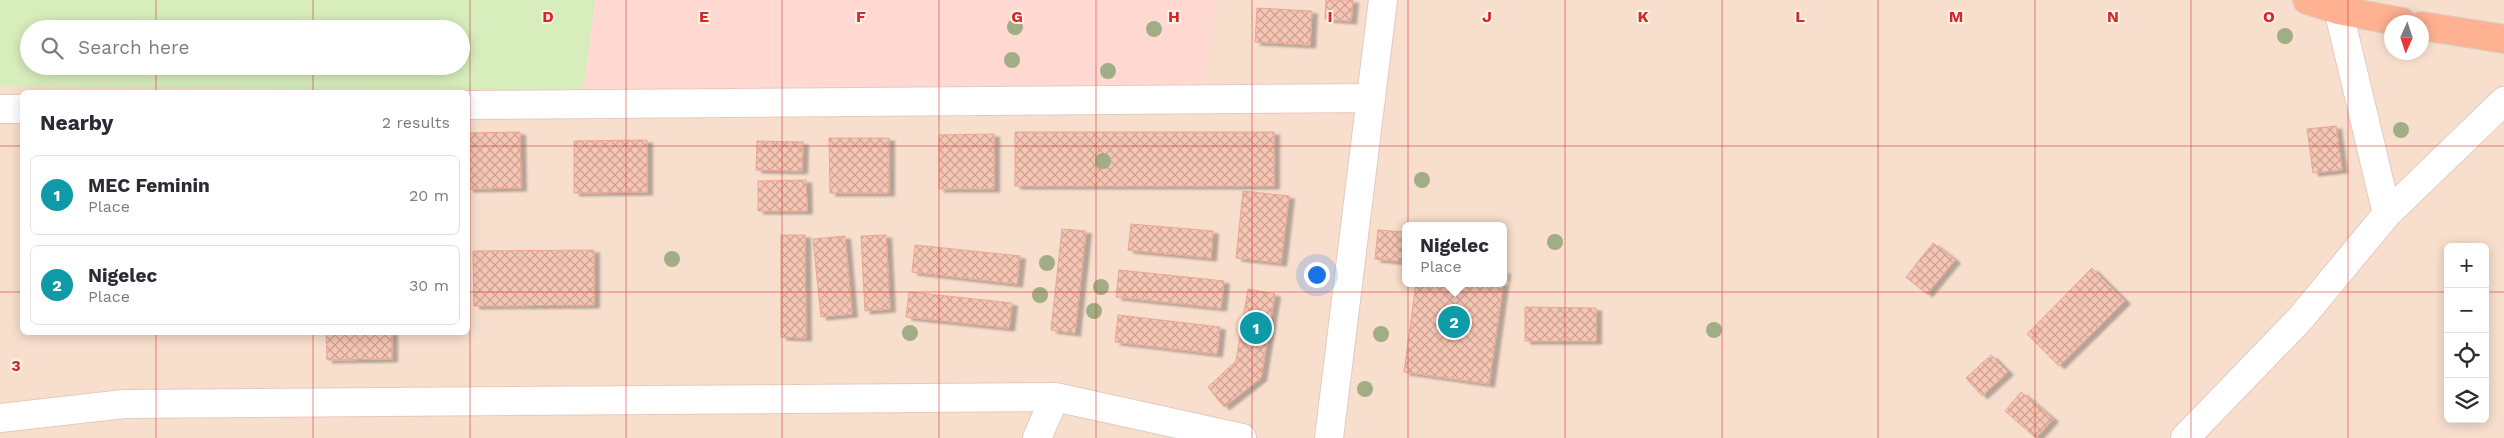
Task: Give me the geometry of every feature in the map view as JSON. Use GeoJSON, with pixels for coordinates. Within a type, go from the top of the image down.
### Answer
{"type":"FeatureCollection","features":[{"type":"Feature","properties":{"kind":"highway"},"geometry":{"type":"LineString","coordinates":[[2307,0],[2337,5],[2384,17]]}},
{"type":"Feature","properties":{"kind":"highway"},"geometry":{"type":"LineString","coordinates":[[2429,27],[2504,39]]}},
{"type":"Feature","properties":{"kind":"street"},"geometry":{"type":"LineString","coordinates":[[1330,438],[1383,0]]}},
{"type":"Feature","properties":{"kind":"street"},"geometry":{"type":"LineString","coordinates":[[2337,5],[2387,214]]}},
{"type":"Feature","properties":{"kind":"street"},"geometry":{"type":"LineString","coordinates":[[470,105],[1371,98]]}},
{"type":"Feature","properties":{"kind":"street"},"geometry":{"type":"LineString","coordinates":[[2185,438],[2300,319],[2387,214],[2504,101]]}},
{"type":"Feature","properties":{"kind":"street"},"geometry":{"type":"LineString","coordinates":[[0,109],[20,109]]}},
{"type":"Feature","properties":{"kind":"street"},"geometry":{"type":"LineString","coordinates":[[1038,438],[1055,397]]}},
{"type":"Feature","properties":{"kind":"street"},"geometry":{"type":"LineString","coordinates":[[0,418],[124,404],[1055,397],[1242,438]]}},
{"type":"Feature","properties":{"kind":"shaded area"},"geometry":{"type":"Polygon","coordinates":[[[0,0],[2504,0],[2504,438],[0,438],[0,0]]]}},
{"type":"Feature","properties":{"kind":"shaded area"},"geometry":{"type":"Polygon","coordinates":[[[595,0],[1216,0],[1206,86],[583,92],[595,0]]]}},
{"type":"Feature","properties":{"kind":"green space"},"geometry":{"type":"Polygon","coordinates":[[[0,0],[595,0],[583,92],[0,86],[0,0]]]}},
{"type":"Feature","properties":{"kind":"building"},"geometry":{"type":"Polygon","coordinates":[[[1326,0],[1353,0],[1351,21],[1325,19],[1326,0]]]}},
{"type":"Feature","properties":{"kind":"building"},"geometry":{"type":"Polygon","coordinates":[[[1257,8],[1312,11],[1310,45],[1255,42],[1257,8]]]}},
{"type":"Feature","properties":{"kind":"building"},"geometry":{"type":"Polygon","coordinates":[[[2336,126],[2342,170],[2313,173],[2307,129],[2336,126]]]}},
{"type":"Feature","properties":{"kind":"building"},"geometry":{"type":"Polygon","coordinates":[[[520,132],[521,188],[470,189],[470,133],[520,132]]]}},
{"type":"Feature","properties":{"kind":"building"},"geometry":{"type":"Polygon","coordinates":[[[1015,132],[1274,132],[1274,186],[1015,186],[1015,132]]]}},
{"type":"Feature","properties":{"kind":"building"},"geometry":{"type":"Polygon","coordinates":[[[994,134],[994,189],[939,189],[939,135],[994,134]]]}},
{"type":"Feature","properties":{"kind":"building"},"geometry":{"type":"Polygon","coordinates":[[[829,138],[889,138],[889,193],[830,193],[829,138]]]}},
{"type":"Feature","properties":{"kind":"building"},"geometry":{"type":"Polygon","coordinates":[[[647,140],[647,192],[574,193],[574,141],[647,140]]]}},
{"type":"Feature","properties":{"kind":"building"},"geometry":{"type":"Polygon","coordinates":[[[757,141],[803,142],[802,171],[756,170],[757,141]]]}},
{"type":"Feature","properties":{"kind":"building"},"geometry":{"type":"Polygon","coordinates":[[[806,180],[807,211],[758,211],[758,181],[806,180]]]}},
{"type":"Feature","properties":{"kind":"building"},"geometry":{"type":"Polygon","coordinates":[[[1243,191],[1289,196],[1281,263],[1236,258],[1243,191]]]}},
{"type":"Feature","properties":{"kind":"building"},"geometry":{"type":"Polygon","coordinates":[[[1131,224],[1213,231],[1211,258],[1128,250],[1131,224]]]}},
{"type":"Feature","properties":{"kind":"building"},"geometry":{"type":"Polygon","coordinates":[[[1062,229],[1086,231],[1075,333],[1051,330],[1062,229]]]}},
{"type":"Feature","properties":{"kind":"building"},"geometry":{"type":"Polygon","coordinates":[[[1378,230],[1402,232],[1402,262],[1375,259],[1378,230]]]}},
{"type":"Feature","properties":{"kind":"building"},"geometry":{"type":"Polygon","coordinates":[[[781,235],[805,235],[806,338],[781,337],[781,235]]]}},
{"type":"Feature","properties":{"kind":"building"},"geometry":{"type":"Polygon","coordinates":[[[886,235],[890,309],[865,311],[861,236],[886,235]]]}},
{"type":"Feature","properties":{"kind":"building"},"geometry":{"type":"Polygon","coordinates":[[[845,236],[852,314],[821,317],[813,239],[845,236]]]}},
{"type":"Feature","properties":{"kind":"building"},"geometry":{"type":"Polygon","coordinates":[[[1933,243],[1955,260],[1927,294],[1906,277],[1933,243]]]}},
{"type":"Feature","properties":{"kind":"building"},"geometry":{"type":"Polygon","coordinates":[[[915,245],[1020,256],[1017,284],[912,272],[915,245]]]}},
{"type":"Feature","properties":{"kind":"building"},"geometry":{"type":"Polygon","coordinates":[[[594,250],[594,305],[474,306],[473,251],[594,250]]]}},
{"type":"Feature","properties":{"kind":"building"},"geometry":{"type":"Polygon","coordinates":[[[2092,268],[2125,301],[2059,366],[2027,334],[2092,268]]]}},
{"type":"Feature","properties":{"kind":"building"},"geometry":{"type":"Polygon","coordinates":[[[1119,270],[1224,281],[1221,308],[1116,297],[1119,270]]]}},
{"type":"Feature","properties":{"kind":"building"},"geometry":{"type":"Polygon","coordinates":[[[1415,287],[1503,287],[1489,384],[1404,372],[1415,287]]]}},
{"type":"Feature","properties":{"kind":"building"},"geometry":{"type":"Polygon","coordinates":[[[1248,289],[1275,294],[1261,378],[1224,407],[1208,387],[1236,361],[1248,289]]]}},
{"type":"Feature","properties":{"kind":"building"},"geometry":{"type":"Polygon","coordinates":[[[909,292],[1012,303],[1009,328],[906,317],[909,292]]]}},
{"type":"Feature","properties":{"kind":"building"},"geometry":{"type":"Polygon","coordinates":[[[1525,307],[1596,308],[1596,341],[1525,341],[1525,307]]]}},
{"type":"Feature","properties":{"kind":"building"},"geometry":{"type":"Polygon","coordinates":[[[1118,315],[1220,327],[1217,354],[1115,342],[1118,315]]]}},
{"type":"Feature","properties":{"kind":"building"},"geometry":{"type":"Polygon","coordinates":[[[326,335],[392,335],[392,359],[327,360],[326,335]]]}},
{"type":"Feature","properties":{"kind":"building"},"geometry":{"type":"Polygon","coordinates":[[[1991,355],[2008,372],[1982,396],[1966,378],[1991,355]]]}},
{"type":"Feature","properties":{"kind":"building"},"geometry":{"type":"Polygon","coordinates":[[[2021,392],[2053,419],[2036,438],[2005,411],[2021,392]]]}},
{"type":"Feature","properties":{"kind":"place","name":"Nigelec"},"geometry":{"type":"Point","coordinates":[1454,322]}},
{"type":"Feature","properties":{"kind":"place","name":"MEC Feminin"},"geometry":{"type":"Point","coordinates":[1256,328]}}]}
